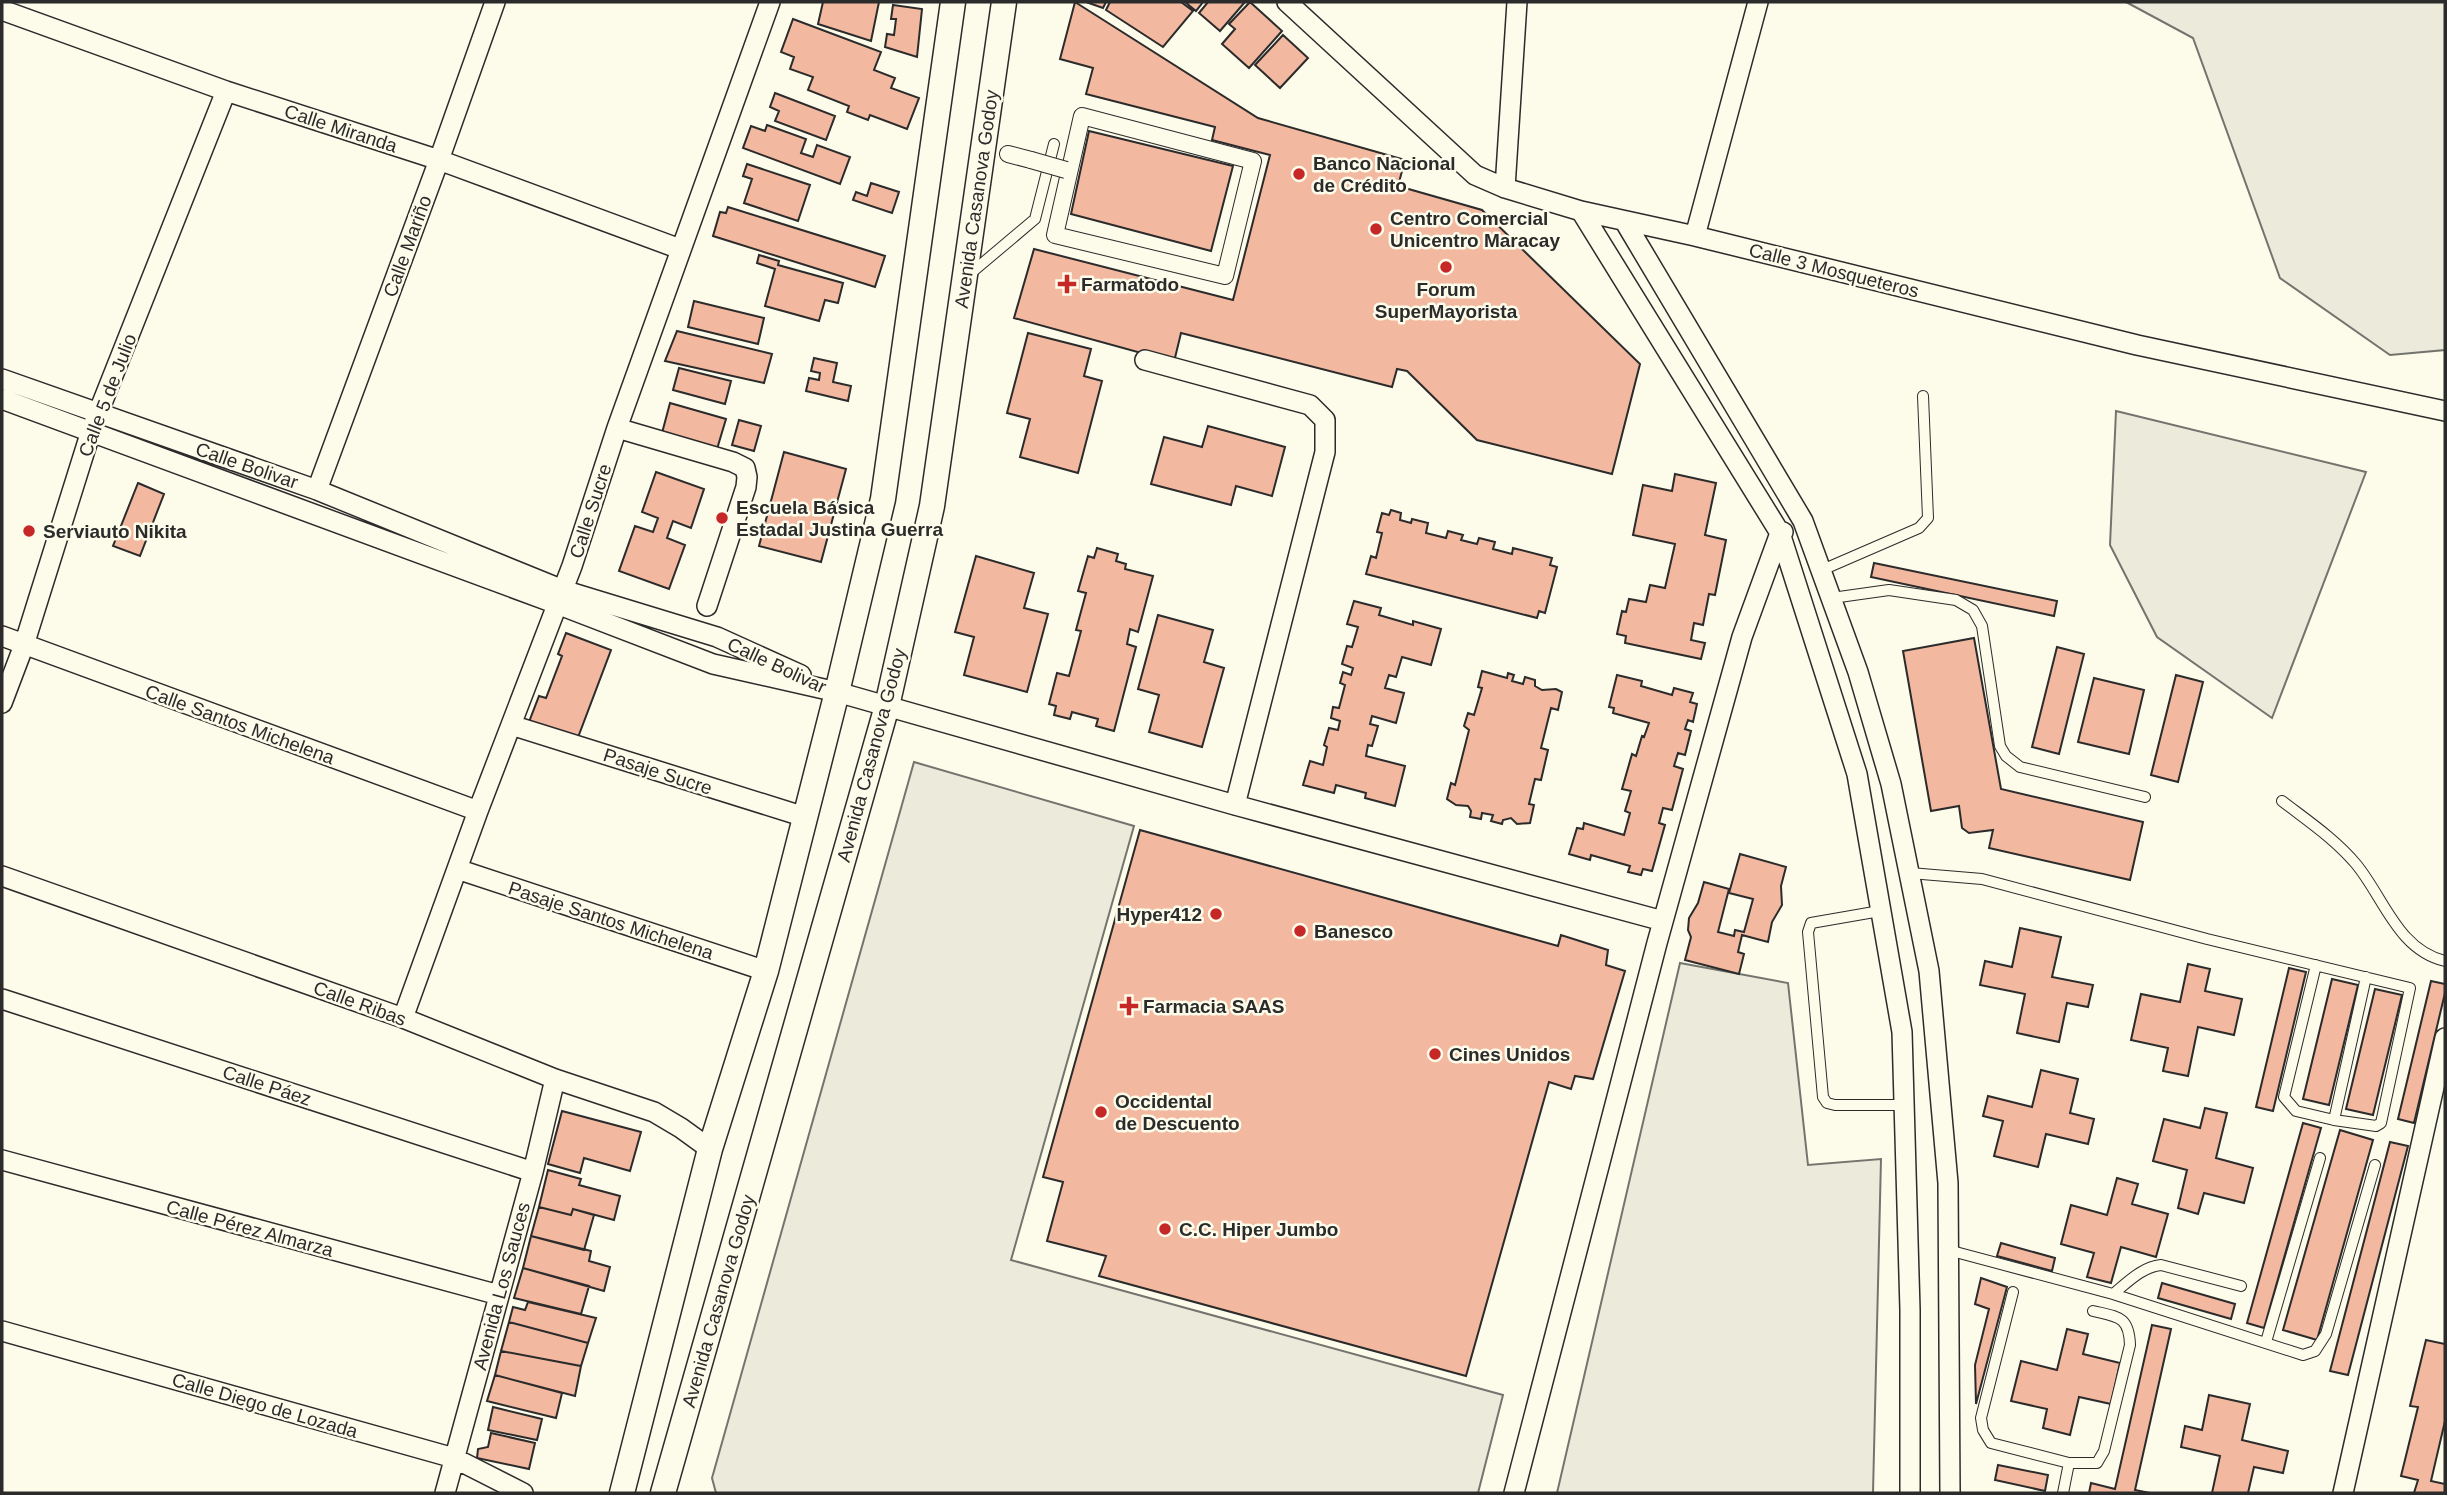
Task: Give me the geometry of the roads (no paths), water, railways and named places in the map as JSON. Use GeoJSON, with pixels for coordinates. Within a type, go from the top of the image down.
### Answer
{"type":"FeatureCollection","features":[{"type":"Feature","properties":{"kind":"street","name":"Calle Mariño"},"geometry":{"type":"LineString","coordinates":[[317,489],[495,2]]}},
{"type":"Feature","properties":{"kind":"street","name":"Calle Sucre"},"geometry":{"type":"LineString","coordinates":[[403,1018],[560,597],[680,249],[770,2]]}},
{"type":"Feature","properties":{"kind":"street"},"geometry":{"type":"LineString","coordinates":[[622,1493],[710,1149],[766,971],[838,692],[883,499],[953,2]]}},
{"type":"Feature","properties":{"kind":"street","name":"Avenida Casanova Godoy"},"geometry":{"type":"LineString","coordinates":[[663,1493],[887,706],[932,506],[1004,2]]}},
{"type":"Feature","properties":{"kind":"street","name":"Calle 3 Mosqueteros"},"geometry":{"type":"LineString","coordinates":[[1287,2],[1475,175],[1505,188],[1581,212],[1695,236],[2137,345],[2445,411]]}},
{"type":"Feature","properties":{"kind":"street"},"geometry":{"type":"LineString","coordinates":[[1505,188],[1517,2]]}},
{"type":"Feature","properties":{"kind":"street"},"geometry":{"type":"LineString","coordinates":[[1695,236],[1758,2]]}},
{"type":"Feature","properties":{"kind":"street","name":"Calle Miranda"},"geometry":{"type":"LineString","coordinates":[[3,14],[226,91],[439,160],[680,249]]}},
{"type":"Feature","properties":{"kind":"street","name":"Calle 5 de Julio"},"geometry":{"type":"LineString","coordinates":[[2,703],[24,645],[94,422],[226,91]]}},
{"type":"Feature","properties":{"kind":"street"},"geometry":{"type":"LineString","coordinates":[[1082,116],[1253,161],[1225,276],[1055,235],[1068,171],[1082,116]]}},
{"type":"Feature","properties":{"kind":"street"},"geometry":{"type":"LineString","coordinates":[[1009,154],[1068,171]]}},
{"type":"Feature","properties":{"kind":"street"},"geometry":{"type":"LineString","coordinates":[[1581,212],[1780,533],[1857,774],[1902,1032],[1910,1310],[1910,1493]]}},
{"type":"Feature","properties":{"kind":"street"},"geometry":{"type":"LineString","coordinates":[[1625,222],[1804,522],[1858,671],[1891,784],[1929,971],[1948,1183],[1950,1493]]}},
{"type":"Feature","properties":{"kind":"street"},"geometry":{"type":"LineString","coordinates":[[1145,360],[1310,405],[1325,420],[1325,452],[1235,805]]}},
{"type":"Feature","properties":{"kind":"street","name":"Calle Bolivar"},"geometry":{"type":"LineString","coordinates":[[2,379],[94,422],[560,597],[717,637],[838,692]]}},
{"type":"Feature","properties":{"kind":"street","name":"Calle Bolivar"},"geometry":{"type":"LineString","coordinates":[[2,399],[94,422],[317,489],[713,664],[838,692]]}},
{"type":"Feature","properties":{"kind":"street"},"geometry":{"type":"LineString","coordinates":[[617,428],[733,461],[745,468],[746,487],[707,606]]}},
{"type":"Feature","properties":{"kind":"street"},"geometry":{"type":"LineString","coordinates":[[1514,1493],[1663,921],[1741,637],[1780,533],[1804,522]]}},
{"type":"Feature","properties":{"kind":"street","name":"Calle Santos Michelena"},"geometry":{"type":"LineString","coordinates":[[2,636],[478,811]]}},
{"type":"Feature","properties":{"kind":"street"},"geometry":{"type":"LineString","coordinates":[[838,692],[1235,805],[1663,921]]}},
{"type":"Feature","properties":{"kind":"street","name":"Pasaje Sucre"},"geometry":{"type":"LineString","coordinates":[[511,725],[805,817]]}},
{"type":"Feature","properties":{"kind":"street","name":"Pasaje Santos Michelena"},"geometry":{"type":"LineString","coordinates":[[457,869],[766,971]]}},
{"type":"Feature","properties":{"kind":"street","name":"Calle Ribas"},"geometry":{"type":"LineString","coordinates":[[2,876],[403,1018],[555,1079],[654,1112],[710,1149]]}},
{"type":"Feature","properties":{"kind":"street","name":"Calle Páez"},"geometry":{"type":"LineString","coordinates":[[2,999],[533,1171]]}},
{"type":"Feature","properties":{"kind":"street"},"geometry":{"type":"LineString","coordinates":[[2343,1493],[2440,1091],[2445,1038]]}},
{"type":"Feature","properties":{"kind":"street","name":"Avenida Los Sauces"},"geometry":{"type":"LineString","coordinates":[[445,1493],[533,1171],[555,1079]]}},
{"type":"Feature","properties":{"kind":"street","name":"Calle Pérez Almarza"},"geometry":{"type":"LineString","coordinates":[[2,1160],[499,1295]]}},
{"type":"Feature","properties":{"kind":"street","name":"Calle Diego de Lozada"},"geometry":{"type":"LineString","coordinates":[[2,1331],[454,1458],[523,1493]]}},
{"type":"Feature","properties":{"kind":"lane"},"geometry":{"type":"LineString","coordinates":[[965,278],[1035,219],[1054,144]]}},
{"type":"Feature","properties":{"kind":"lane"},"geometry":{"type":"LineString","coordinates":[[1822,570],[1919,528],[1928,518],[1923,396]]}},
{"type":"Feature","properties":{"kind":"lane"},"geometry":{"type":"LineString","coordinates":[[1832,598],[1889,590],[1956,600],[1973,610],[1982,626],[2000,746],[2007,756],[2020,766],[2145,797]]}},
{"type":"Feature","properties":{"kind":"lane"},"geometry":{"type":"LineString","coordinates":[[2282,802],[2323,832],[2357,865],[2410,943],[2430,957],[2445,961]]}},
{"type":"Feature","properties":{"kind":"lane"},"geometry":{"type":"LineString","coordinates":[[1910,873],[1982,879],[2207,939],[2316,965],[2366,977],[2410,988],[2381,1123],[2376,1126],[2295,1111],[2284,1097],[2316,965]]}},
{"type":"Feature","properties":{"kind":"lane"},"geometry":{"type":"LineString","coordinates":[[1880,911],[1811,923],[1808,932],[1823,1097],[1827,1103],[1835,1105],[1903,1105]]}},
{"type":"Feature","properties":{"kind":"lane"},"geometry":{"type":"LineString","coordinates":[[2334,1120],[2366,977]]}},
{"type":"Feature","properties":{"kind":"lane"},"geometry":{"type":"LineString","coordinates":[[2266,1342],[2320,1158]]}},
{"type":"Feature","properties":{"kind":"lane"},"geometry":{"type":"LineString","coordinates":[[1948,1250],[2113,1294],[2303,1355],[2315,1351],[2326,1334],[2375,1165]]}},
{"type":"Feature","properties":{"kind":"lane"},"geometry":{"type":"LineString","coordinates":[[2113,1294],[2143,1271],[2161,1265],[2241,1286]]}},
{"type":"Feature","properties":{"kind":"lane"},"geometry":{"type":"LineString","coordinates":[[2013,1292],[1981,1418],[1983,1430],[1991,1443],[2069,1463],[2097,1463],[2104,1451],[2130,1345],[2130,1329],[2120,1317],[2093,1311]]}},
{"type":"Feature","properties":{"kind":"lane"},"geometry":{"type":"LineString","coordinates":[[2063,1493],[2069,1463]]}},
{"type":"Feature","properties":{"kind":"place","name":"Banco Nacional de Crédito"},"geometry":{"type":"Point","coordinates":[1299,174]}},
{"type":"Feature","properties":{"kind":"place","name":"Centro Comercial Unicentro Maracay"},"geometry":{"type":"Point","coordinates":[1376,229]}},
{"type":"Feature","properties":{"kind":"place","name":"Forum SuperMayorista"},"geometry":{"type":"Point","coordinates":[1446,267]}},
{"type":"Feature","properties":{"kind":"place","name":"Farmatodo"},"geometry":{"type":"Point","coordinates":[1067,284]}},
{"type":"Feature","properties":{"kind":"place","name":"Escuela Básica Estadal Justina Guerra"},"geometry":{"type":"Point","coordinates":[722,518]}},
{"type":"Feature","properties":{"kind":"place","name":"Serviauto Nikita"},"geometry":{"type":"Point","coordinates":[29,531]}},
{"type":"Feature","properties":{"kind":"place","name":"Hyper412"},"geometry":{"type":"Point","coordinates":[1216,914]}},
{"type":"Feature","properties":{"kind":"place","name":"Banesco"},"geometry":{"type":"Point","coordinates":[1300,931]}},
{"type":"Feature","properties":{"kind":"place","name":"Farmacia SAAS"},"geometry":{"type":"Point","coordinates":[1129,1006]}},
{"type":"Feature","properties":{"kind":"place","name":"Cines Unidos"},"geometry":{"type":"Point","coordinates":[1435,1054]}},
{"type":"Feature","properties":{"kind":"place","name":"Occidental de Descuento"},"geometry":{"type":"Point","coordinates":[1101,1112]}},
{"type":"Feature","properties":{"kind":"place","name":"C.C. Hiper Jumbo"},"geometry":{"type":"Point","coordinates":[1165,1229]}}]}
